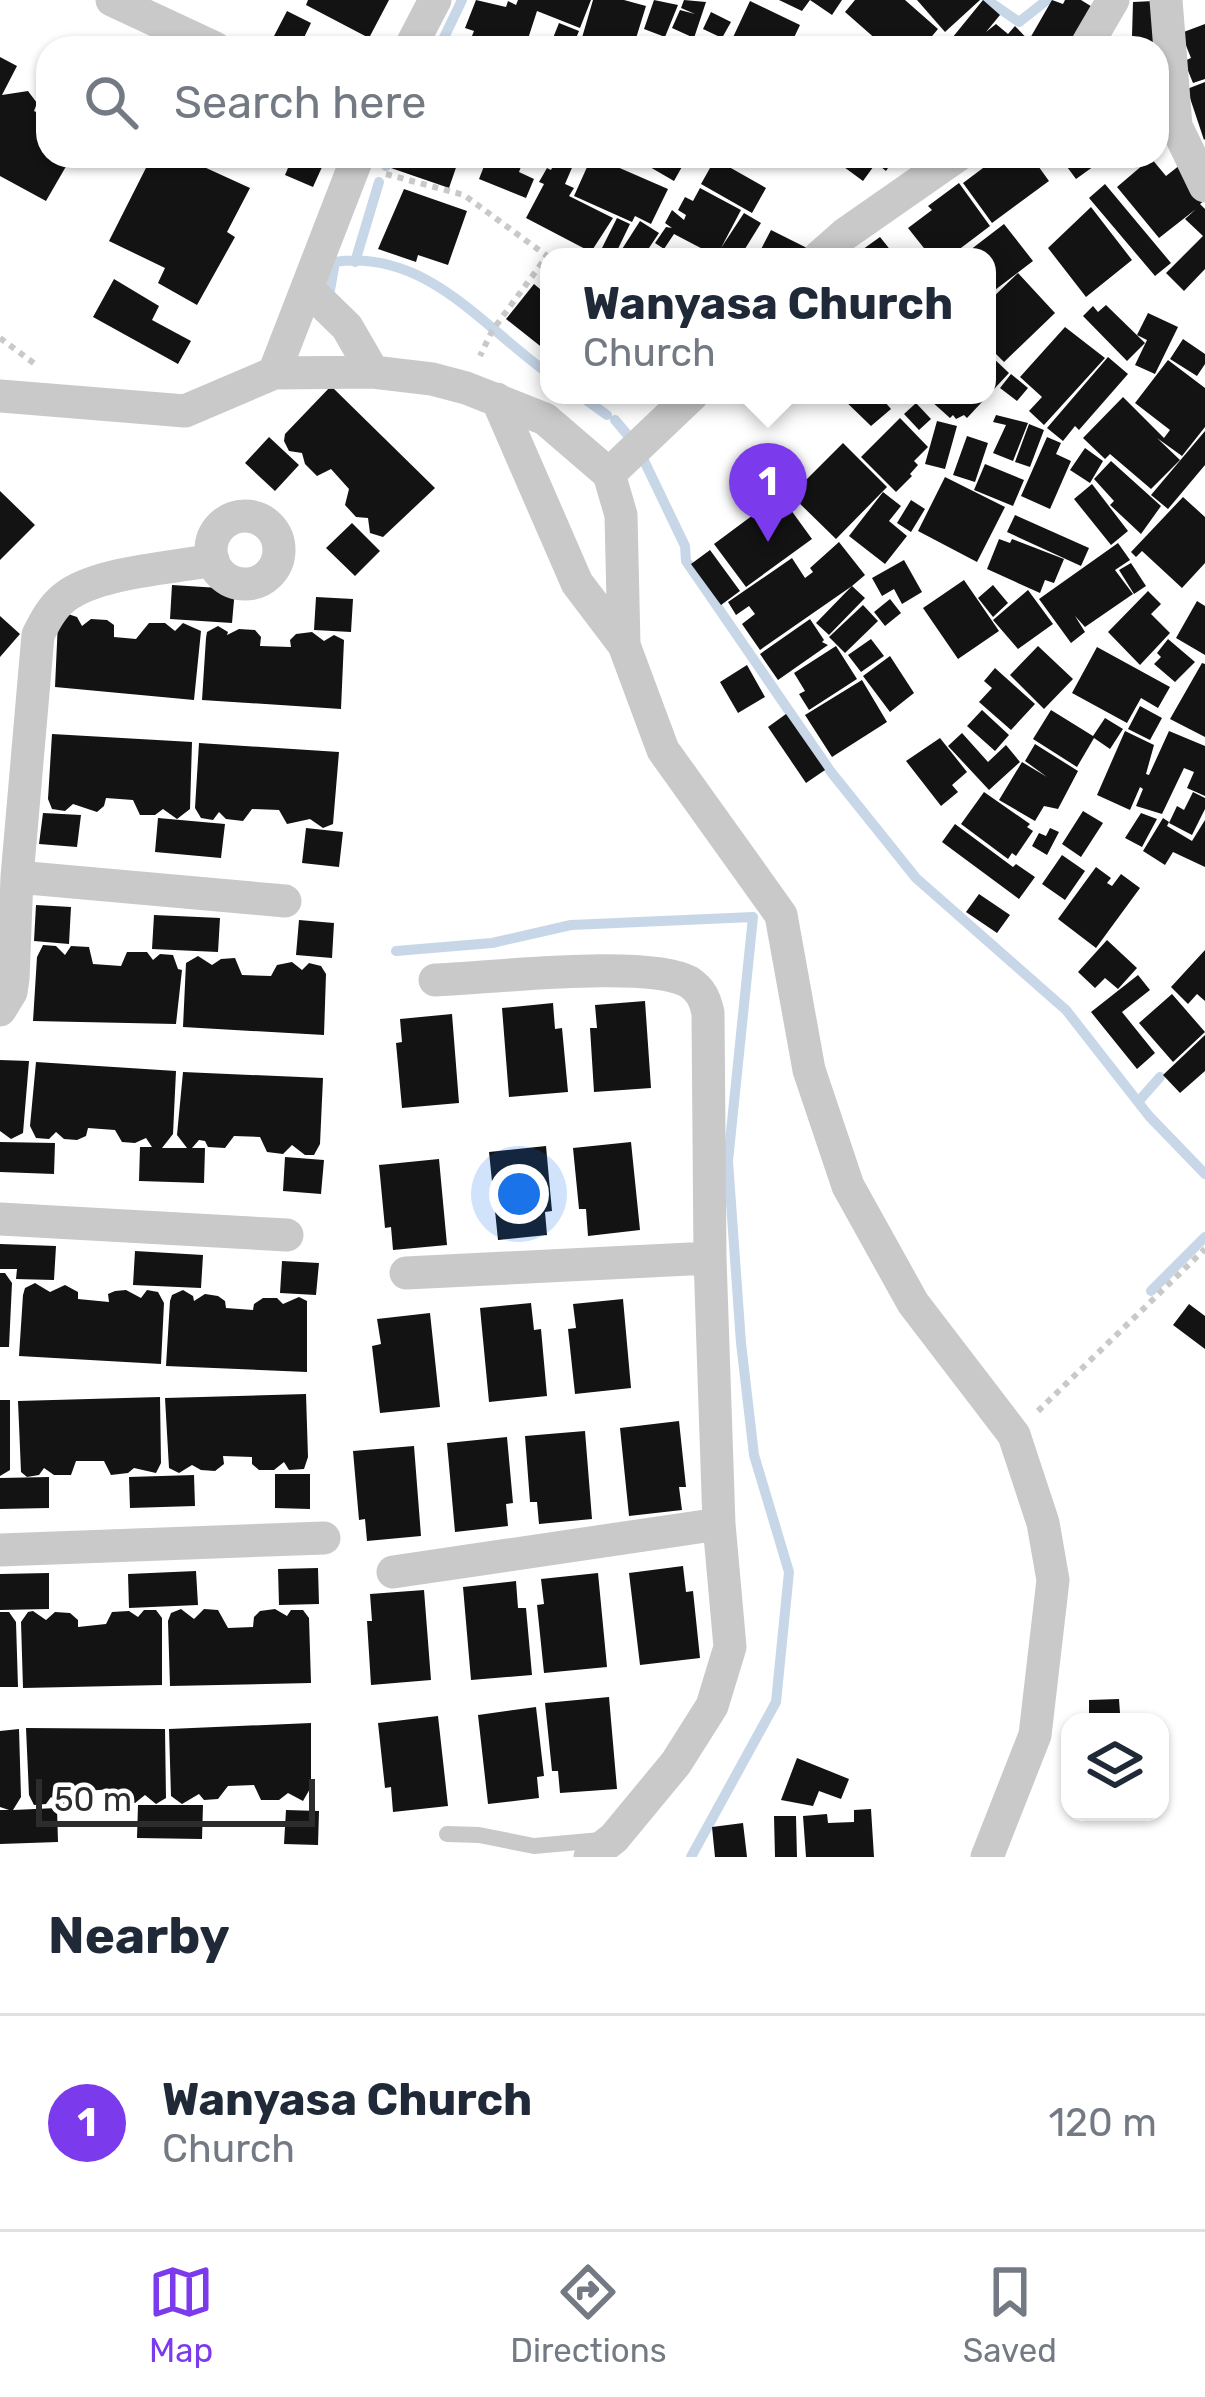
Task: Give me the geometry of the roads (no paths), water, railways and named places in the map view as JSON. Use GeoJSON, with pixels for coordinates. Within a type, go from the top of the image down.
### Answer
{"type":"FeatureCollection","features":[{"type":"Feature","properties":{"kind":"street"},"geometry":{"type":"LineString","coordinates":[[112,0],[189,36]]}},
{"type":"Feature","properties":{"kind":"street"},"geometry":{"type":"LineString","coordinates":[[416,36],[435,0]]}},
{"type":"Feature","properties":{"kind":"street"},"geometry":{"type":"LineString","coordinates":[[1092,36],[1113,0]]}},
{"type":"Feature","properties":{"kind":"street"},"geometry":{"type":"LineString","coordinates":[[1166,0],[1169,36]]}},
{"type":"Feature","properties":{"kind":"street"},"geometry":{"type":"LineString","coordinates":[[1169,38],[1176,126],[1205,186]]}},
{"type":"Feature","properties":{"kind":"street"},"geometry":{"type":"LineString","coordinates":[[274,373],[353,168]]}},
{"type":"Feature","properties":{"kind":"street"},"geometry":{"type":"LineString","coordinates":[[829,248],[940,168]]}},
{"type":"Feature","properties":{"kind":"street"},"geometry":{"type":"LineString","coordinates":[[307,288],[347,327],[373,372]]}},
{"type":"Feature","properties":{"kind":"street"},"geometry":{"type":"LineString","coordinates":[[0,396],[185,411],[274,373],[373,372],[481,393],[545,418],[609,474],[621,515],[624,645]]}},
{"type":"Feature","properties":{"kind":"street"},"geometry":{"type":"LineString","coordinates":[[481,393],[577,583],[624,645],[663,750],[781,914],[808,1070],[848,1186],[913,1303],[1014,1435],[1043,1523],[1053,1580],[1035,1735],[987,1857]]}},
{"type":"Feature","properties":{"kind":"street"},"geometry":{"type":"LineString","coordinates":[[609,474],[683,404]]}},
{"type":"Feature","properties":{"kind":"street"},"geometry":{"type":"LineString","coordinates":[[0,1010],[13,979],[38,635],[66,596],[87,585],[213,560]]}},
{"type":"Feature","properties":{"kind":"street"},"geometry":{"type":"LineString","coordinates":[[17,877],[285,901]]}},
{"type":"Feature","properties":{"kind":"street"},"geometry":{"type":"LineString","coordinates":[[434,980],[650,970],[688,982],[701,992],[709,1025],[710,1258],[719,1524],[730,1647],[712,1706],[676,1763],[602,1848]]}},
{"type":"Feature","properties":{"kind":"street"},"geometry":{"type":"LineString","coordinates":[[0,1219],[287,1235]]}},
{"type":"Feature","properties":{"kind":"street"},"geometry":{"type":"LineString","coordinates":[[406,1273],[710,1258]]}},
{"type":"Feature","properties":{"kind":"street"},"geometry":{"type":"LineString","coordinates":[[393,1572],[719,1524]]}},
{"type":"Feature","properties":{"kind":"street"},"geometry":{"type":"LineString","coordinates":[[0,1550],[325,1538]]}},
{"type":"Feature","properties":{"kind":"lane"},"geometry":{"type":"LineString","coordinates":[[447,1834],[534,1846],[602,1848]]}},
{"type":"Feature","properties":{"kind":"waterway"},"geometry":{"type":"LineString","coordinates":[[445,36],[462,0]]}},
{"type":"Feature","properties":{"kind":"waterway"},"geometry":{"type":"LineString","coordinates":[[987,0],[1019,22],[1047,0]]}},
{"type":"Feature","properties":{"kind":"waterway"},"geometry":{"type":"LineString","coordinates":[[355,262],[379,182]]}},
{"type":"Feature","properties":{"kind":"waterway"},"geometry":{"type":"LineString","coordinates":[[330,290],[335,262],[368,261],[398,267],[451,295],[540,367]]}},
{"type":"Feature","properties":{"kind":"waterway"},"geometry":{"type":"LineString","coordinates":[[592,404],[607,415]]}},
{"type":"Feature","properties":{"kind":"waterway"},"geometry":{"type":"LineString","coordinates":[[615,420],[637,446],[685,546],[686,561],[831,772],[916,878],[1066,1010],[1149,1116],[1205,1174]]}},
{"type":"Feature","properties":{"kind":"waterway"},"geometry":{"type":"LineString","coordinates":[[396,951],[492,943],[571,925],[753,917],[728,1161],[754,1455],[789,1572],[776,1702],[691,1857]]}},
{"type":"Feature","properties":{"kind":"waterway"},"geometry":{"type":"LineString","coordinates":[[1138,1102],[1160,1077]]}},
{"type":"Feature","properties":{"kind":"waterway"},"geometry":{"type":"LineString","coordinates":[[1151,1291],[1205,1237]]}},
{"type":"Feature","properties":{"kind":"place","name":"Wanyasa Church"},"geometry":{"type":"Point","coordinates":[768,542]}}]}
